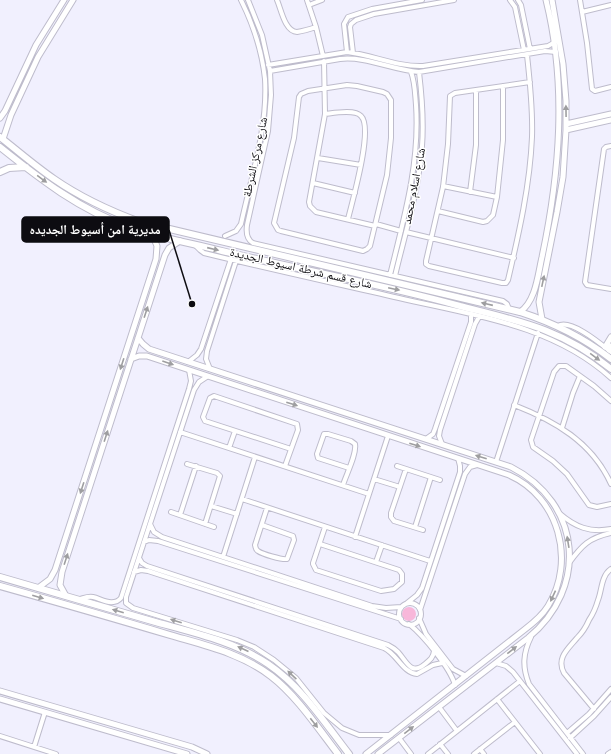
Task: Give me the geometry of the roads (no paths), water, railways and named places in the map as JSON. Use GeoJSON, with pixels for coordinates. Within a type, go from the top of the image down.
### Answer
{"type":"FeatureCollection","features":[{"type":"Feature","properties":{"kind":"main road","name":"شارع قسم شرطة اسيوط الجديدة"},"geometry":{"type":"LineString","coordinates":[[1,138],[54,179],[98,205],[140,222],[264,248],[288,257],[334,265],[428,290],[520,312],[558,326],[581,338],[611,359]]}},
{"type":"Feature","properties":{"kind":"main road","name":"شارع قسم شرطة اسيوط الجديدة"},"geometry":{"type":"LineString","coordinates":[[0,147],[66,196],[94,212],[118,223],[152,234],[194,244],[238,259],[261,260],[272,266],[286,265],[426,296],[554,334],[572,346],[588,352],[611,369]]}},
{"type":"Feature","properties":{"kind":"main road"},"geometry":{"type":"LineString","coordinates":[[0,172],[9,168],[26,167]]}},
{"type":"Feature","properties":{"kind":"main road"},"geometry":{"type":"LineString","coordinates":[[85,207],[89,204],[89,200]]}},
{"type":"Feature","properties":{"kind":"main road"},"geometry":{"type":"LineString","coordinates":[[94,212],[95,206],[98,205]]}},
{"type":"Feature","properties":{"kind":"main road"},"geometry":{"type":"LineString","coordinates":[[261,260],[264,248]]}},
{"type":"Feature","properties":{"kind":"main road"},"geometry":{"type":"LineString","coordinates":[[286,265],[288,257]]}},
{"type":"Feature","properties":{"kind":"main road"},"geometry":{"type":"LineString","coordinates":[[426,296],[428,290]]}},
{"type":"Feature","properties":{"kind":"main road"},"geometry":{"type":"LineString","coordinates":[[554,334],[558,326]]}},
{"type":"Feature","properties":{"kind":"main road"},"geometry":{"type":"LineString","coordinates":[[0,577],[78,600],[156,618],[177,628],[238,647],[254,655],[269,664],[288,679],[315,706],[349,754]]}},
{"type":"Feature","properties":{"kind":"main road"},"geometry":{"type":"LineString","coordinates":[[0,586],[175,636],[235,655],[266,672],[288,691],[338,754]]}},
{"type":"Feature","properties":{"kind":"main road"},"geometry":{"type":"LineString","coordinates":[[76,607],[78,600]]}},
{"type":"Feature","properties":{"kind":"main road"},"geometry":{"type":"LineString","coordinates":[[175,636],[177,628]]}},
{"type":"Feature","properties":{"kind":"street"},"geometry":{"type":"LineString","coordinates":[[0,118],[5,111],[36,45],[64,0]]}},
{"type":"Feature","properties":{"kind":"street"},"geometry":{"type":"LineString","coordinates":[[1,138],[38,57],[73,0]]}},
{"type":"Feature","properties":{"kind":"street","name":"شارع مركز الشرطة"},"geometry":{"type":"LineString","coordinates":[[224,239],[233,233],[241,224],[262,130],[265,91],[265,78],[260,53],[252,27],[241,0]]}},
{"type":"Feature","properties":{"kind":"street","name":"شارع مركز الشرطة"},"geometry":{"type":"LineString","coordinates":[[248,0],[257,19],[270,70],[270,119],[246,229],[247,237],[252,242],[264,248]]}},
{"type":"Feature","properties":{"kind":"street"},"geometry":{"type":"LineString","coordinates":[[276,0],[286,25],[290,30],[296,32],[316,27]]}},
{"type":"Feature","properties":{"kind":"street"},"geometry":{"type":"LineString","coordinates":[[307,0],[316,27],[323,56]]}},
{"type":"Feature","properties":{"kind":"street"},"geometry":{"type":"LineString","coordinates":[[309,5],[322,0]]}},
{"type":"Feature","properties":{"kind":"street"},"geometry":{"type":"LineString","coordinates":[[353,53],[350,27],[353,21],[374,14],[392,5],[402,2],[422,0]]}},
{"type":"Feature","properties":{"kind":"street"},"geometry":{"type":"LineString","coordinates":[[347,52],[344,24],[346,19],[351,16],[372,8],[454,0]]}},
{"type":"Feature","properties":{"kind":"street"},"geometry":{"type":"LineString","coordinates":[[510,0],[515,7],[524,50]]}},
{"type":"Feature","properties":{"kind":"street"},"geometry":{"type":"LineString","coordinates":[[518,0],[521,5],[530,48]]}},
{"type":"Feature","properties":{"kind":"street"},"geometry":{"type":"LineString","coordinates":[[520,312],[532,299],[555,189],[560,104],[555,42],[546,0]]}},
{"type":"Feature","properties":{"kind":"street"},"geometry":{"type":"LineString","coordinates":[[542,319],[539,302],[557,212],[565,150],[566,127],[563,64],[552,0]]}},
{"type":"Feature","properties":{"kind":"street"},"geometry":{"type":"LineString","coordinates":[[580,0],[590,60],[592,89],[595,91],[611,87]]}},
{"type":"Feature","properties":{"kind":"street"},"geometry":{"type":"LineString","coordinates":[[582,12],[611,5]]}},
{"type":"Feature","properties":{"kind":"street"},"geometry":{"type":"LineString","coordinates":[[268,65],[347,52],[404,65],[423,66],[548,46],[555,42]]}},
{"type":"Feature","properties":{"kind":"street"},"geometry":{"type":"LineString","coordinates":[[270,70],[340,59],[356,59],[402,70],[419,72],[527,54],[549,51],[556,52]]}},
{"type":"Feature","properties":{"kind":"street"},"geometry":{"type":"LineString","coordinates":[[260,53],[266,52]]}},
{"type":"Feature","properties":{"kind":"street"},"geometry":{"type":"LineString","coordinates":[[339,54],[340,59]]}},
{"type":"Feature","properties":{"kind":"street"},"geometry":{"type":"LineString","coordinates":[[527,54],[530,82],[532,135],[529,177],[522,222],[508,280],[504,283],[429,266],[426,262],[430,238],[438,211],[443,186],[448,146],[450,96],[455,92],[530,82]]}},
{"type":"Feature","properties":{"kind":"street"},"geometry":{"type":"LineString","coordinates":[[324,62],[325,114],[309,202],[313,210],[316,212],[514,258]]}},
{"type":"Feature","properties":{"kind":"street"},"geometry":{"type":"LineString","coordinates":[[402,70],[404,65]]}},
{"type":"Feature","properties":{"kind":"street","name":"شارع اسلام محمد"},"geometry":{"type":"LineString","coordinates":[[409,205],[417,139],[415,83],[412,72]]}},
{"type":"Feature","properties":{"kind":"street","name":"شارع اسلام محمد"},"geometry":{"type":"LineString","coordinates":[[395,276],[403,231],[419,170],[423,138],[423,107],[419,72]]}},
{"type":"Feature","properties":{"kind":"street"},"geometry":{"type":"LineString","coordinates":[[347,85],[357,86],[387,94],[391,100],[391,138],[384,187],[370,246],[363,251],[281,231],[275,226],[275,219],[294,138],[298,97],[308,91],[325,89],[347,85]]}},
{"type":"Feature","properties":{"kind":"street"},"geometry":{"type":"LineString","coordinates":[[438,211],[482,222],[493,215],[497,197],[503,140],[502,86]]}},
{"type":"Feature","properties":{"kind":"street"},"geometry":{"type":"LineString","coordinates":[[470,192],[476,145],[476,90]]}},
{"type":"Feature","properties":{"kind":"street"},"geometry":{"type":"LineString","coordinates":[[325,114],[353,112],[361,116],[364,120],[365,125],[361,165],[348,219]]}},
{"type":"Feature","properties":{"kind":"street"},"geometry":{"type":"LineString","coordinates":[[566,127],[611,114]]}},
{"type":"Feature","properties":{"kind":"street"},"geometry":{"type":"LineString","coordinates":[[566,127],[611,120]]}},
{"type":"Feature","properties":{"kind":"street"},"geometry":{"type":"LineString","coordinates":[[611,146],[606,146],[604,149],[585,282],[587,285],[611,289]]}},
{"type":"Feature","properties":{"kind":"street"},"geometry":{"type":"LineString","coordinates":[[558,150],[565,150]]}},
{"type":"Feature","properties":{"kind":"street"},"geometry":{"type":"LineString","coordinates":[[318,158],[361,165]]}},
{"type":"Feature","properties":{"kind":"street"},"geometry":{"type":"LineString","coordinates":[[313,183],[355,193]]}},
{"type":"Feature","properties":{"kind":"street"},"geometry":{"type":"LineString","coordinates":[[443,186],[497,197]]}},
{"type":"Feature","properties":{"kind":"street","name":"شارع اسلام محمد"},"geometry":{"type":"LineString","coordinates":[[390,275],[403,231]]}},
{"type":"Feature","properties":{"kind":"street"},"geometry":{"type":"LineString","coordinates":[[38,588],[46,582],[55,570],[156,259],[157,246],[152,234]]}},
{"type":"Feature","properties":{"kind":"street"},"geometry":{"type":"LineString","coordinates":[[66,596],[62,589],[60,576],[167,251],[172,245],[180,241]]}},
{"type":"Feature","properties":{"kind":"street"},"geometry":{"type":"LineString","coordinates":[[194,244],[203,252],[272,266],[479,317],[531,328],[538,334],[572,346],[611,378]]}},
{"type":"Feature","properties":{"kind":"street"},"geometry":{"type":"LineString","coordinates":[[264,248],[334,265],[395,276],[503,301],[507,304],[509,309]]}},
{"type":"Feature","properties":{"kind":"street"},"geometry":{"type":"LineString","coordinates":[[188,362],[197,355],[201,349],[238,259]]}},
{"type":"Feature","properties":{"kind":"street"},"geometry":{"type":"LineString","coordinates":[[210,369],[206,359],[207,351],[238,259]]}},
{"type":"Feature","properties":{"kind":"street"},"geometry":{"type":"LineString","coordinates":[[426,439],[433,434],[435,429],[471,315]]}},
{"type":"Feature","properties":{"kind":"street"},"geometry":{"type":"LineString","coordinates":[[442,444],[439,436],[440,430],[475,324],[479,317]]}},
{"type":"Feature","properties":{"kind":"street"},"geometry":{"type":"LineString","coordinates":[[558,326],[564,324],[574,327],[609,349],[611,337]]}},
{"type":"Feature","properties":{"kind":"street"},"geometry":{"type":"LineString","coordinates":[[496,462],[538,334]]}},
{"type":"Feature","properties":{"kind":"street"},"geometry":{"type":"LineString","coordinates":[[138,338],[147,348],[510,467],[527,476],[536,483],[546,493],[559,514],[568,537],[570,563],[563,593],[549,617],[532,635],[378,754],[374,748]]}},
{"type":"Feature","properties":{"kind":"street"},"geometry":{"type":"LineString","coordinates":[[131,358],[144,356],[515,478],[526,485],[540,498],[550,512],[557,528],[562,554],[559,581],[553,597],[543,612],[524,630],[366,754]]}},
{"type":"Feature","properties":{"kind":"street"},"geometry":{"type":"LineString","coordinates":[[611,401],[594,386],[566,366],[562,366],[556,369],[531,440],[533,447],[553,461],[567,474],[589,505],[597,507],[611,504]]}},
{"type":"Feature","properties":{"kind":"street"},"geometry":{"type":"LineString","coordinates":[[78,600],[91,597],[112,603],[124,597],[139,558],[161,485],[180,432],[190,385],[191,377],[188,370]]}},
{"type":"Feature","properties":{"kind":"street"},"geometry":{"type":"LineString","coordinates":[[208,376],[199,382],[195,387],[184,412],[124,597],[126,603],[129,606],[156,618],[237,640],[254,647],[274,660],[296,678],[315,706],[333,722],[350,732],[366,735],[391,735]]}},
{"type":"Feature","properties":{"kind":"street"},"geometry":{"type":"LineString","coordinates":[[562,428],[580,376]]}},
{"type":"Feature","properties":{"kind":"street"},"geometry":{"type":"LineString","coordinates":[[259,393],[261,386]]}},
{"type":"Feature","properties":{"kind":"street"},"geometry":{"type":"LineString","coordinates":[[285,466],[291,449],[298,429],[296,423],[214,396],[211,397],[203,417],[204,421],[291,449]]}},
{"type":"Feature","properties":{"kind":"street"},"geometry":{"type":"LineString","coordinates":[[514,405],[539,415],[562,428],[574,437],[592,455],[609,477],[611,484]]}},
{"type":"Feature","properties":{"kind":"street"},"geometry":{"type":"LineString","coordinates":[[104,417],[111,419]]}},
{"type":"Feature","properties":{"kind":"street"},"geometry":{"type":"LineString","coordinates":[[229,448],[235,431]]}},
{"type":"Feature","properties":{"kind":"street"},"geometry":{"type":"LineString","coordinates":[[180,432],[369,494]]}},
{"type":"Feature","properties":{"kind":"street"},"geometry":{"type":"LineString","coordinates":[[399,439],[401,432]]}},
{"type":"Feature","properties":{"kind":"street"},"geometry":{"type":"LineString","coordinates":[[343,485],[349,468],[356,448],[354,443],[324,434],[317,454],[318,458],[349,468]]}},
{"type":"Feature","properties":{"kind":"street"},"geometry":{"type":"LineString","coordinates":[[355,537],[388,436]]}},
{"type":"Feature","properties":{"kind":"street"},"geometry":{"type":"LineString","coordinates":[[223,557],[255,457]]}},
{"type":"Feature","properties":{"kind":"street"},"geometry":{"type":"LineString","coordinates":[[458,458],[460,472],[454,499],[420,610],[419,618],[426,634],[453,669],[466,676]]}},
{"type":"Feature","properties":{"kind":"street"},"geometry":{"type":"LineString","coordinates":[[187,464],[217,473],[220,476],[205,524]]}},
{"type":"Feature","properties":{"kind":"street"},"geometry":{"type":"LineString","coordinates":[[150,524],[154,532],[159,536],[202,553],[223,557],[309,588],[375,607],[401,607],[419,593],[454,499],[466,472],[470,467],[477,465]]}},
{"type":"Feature","properties":{"kind":"street"},"geometry":{"type":"LineString","coordinates":[[180,515],[196,466]]}},
{"type":"Feature","properties":{"kind":"street"},"geometry":{"type":"LineString","coordinates":[[397,466],[440,480]]}},
{"type":"Feature","properties":{"kind":"street"},"geometry":{"type":"LineString","coordinates":[[406,469],[391,517],[394,521],[423,530]]}},
{"type":"Feature","properties":{"kind":"street"},"geometry":{"type":"LineString","coordinates":[[414,527],[431,477]]}},
{"type":"Feature","properties":{"kind":"street"},"geometry":{"type":"LineString","coordinates":[[374,479],[400,487]]}},
{"type":"Feature","properties":{"kind":"street"},"geometry":{"type":"LineString","coordinates":[[540,498],[546,493]]}},
{"type":"Feature","properties":{"kind":"street"},"geometry":{"type":"LineString","coordinates":[[242,500],[430,561]]}},
{"type":"Feature","properties":{"kind":"street"},"geometry":{"type":"LineString","coordinates":[[211,506],[237,514]]}},
{"type":"Feature","properties":{"kind":"street"},"geometry":{"type":"LineString","coordinates":[[262,525],[293,536],[294,539],[287,559],[283,560],[256,550],[255,546],[267,508]]}},
{"type":"Feature","properties":{"kind":"street"},"geometry":{"type":"LineString","coordinates":[[170,512],[214,526]]}},
{"type":"Feature","properties":{"kind":"street"},"geometry":{"type":"LineString","coordinates":[[559,514],[575,526],[595,531],[611,529]]}},
{"type":"Feature","properties":{"kind":"street"},"geometry":{"type":"LineString","coordinates":[[320,544],[400,571],[403,579],[398,586],[389,591],[378,590],[316,570],[313,564],[325,527]]}},
{"type":"Feature","properties":{"kind":"street"},"geometry":{"type":"LineString","coordinates":[[595,531],[596,537]]}},
{"type":"Feature","properties":{"kind":"street"},"geometry":{"type":"LineString","coordinates":[[570,563],[583,545],[596,537],[611,533]]}},
{"type":"Feature","properties":{"kind":"street"},"geometry":{"type":"LineString","coordinates":[[144,542],[149,540],[158,540],[202,553],[401,619]]}},
{"type":"Feature","properties":{"kind":"street"},"geometry":{"type":"LineString","coordinates":[[376,562],[382,545]]}},
{"type":"Feature","properties":{"kind":"street"},"geometry":{"type":"LineString","coordinates":[[139,558],[142,563],[147,566],[388,650],[411,673],[420,673],[433,664],[442,663]]}},
{"type":"Feature","properties":{"kind":"street"},"geometry":{"type":"LineString","coordinates":[[594,709],[564,673],[561,668],[561,659],[590,619],[604,578],[611,569]]}},
{"type":"Feature","properties":{"kind":"street"},"geometry":{"type":"LineString","coordinates":[[134,572],[141,570],[148,571],[388,645],[399,652],[408,665],[413,669],[420,669],[426,664],[431,659],[434,651]]}},
{"type":"Feature","properties":{"kind":"street"},"geometry":{"type":"LineString","coordinates":[[426,573],[432,574]]}},
{"type":"Feature","properties":{"kind":"street"},"geometry":{"type":"LineString","coordinates":[[407,603],[415,604],[420,610]]}},
{"type":"Feature","properties":{"kind":"street"},"geometry":{"type":"LineString","coordinates":[[401,607],[399,613],[401,619],[404,623],[409,624],[420,634],[434,651],[452,675],[455,685]]}},
{"type":"Feature","properties":{"kind":"street"},"geometry":{"type":"LineString","coordinates":[[543,612],[549,617]]}},
{"type":"Feature","properties":{"kind":"street"},"geometry":{"type":"LineString","coordinates":[[409,624],[414,623],[419,618]]}},
{"type":"Feature","properties":{"kind":"street"},"geometry":{"type":"LineString","coordinates":[[532,635],[524,655],[524,667],[527,679],[532,689],[583,754]]}},
{"type":"Feature","properties":{"kind":"street"},"geometry":{"type":"LineString","coordinates":[[496,662],[510,669],[577,754]]}},
{"type":"Feature","properties":{"kind":"street"},"geometry":{"type":"LineString","coordinates":[[428,754],[520,681]]}},
{"type":"Feature","properties":{"kind":"street"},"geometry":{"type":"LineString","coordinates":[[567,733],[594,709],[611,690]]}},
{"type":"Feature","properties":{"kind":"street"},"geometry":{"type":"LineString","coordinates":[[0,691],[192,747],[207,754]]}},
{"type":"Feature","properties":{"kind":"street"},"geometry":{"type":"LineString","coordinates":[[446,692],[451,698]]}},
{"type":"Feature","properties":{"kind":"street"},"geometry":{"type":"LineString","coordinates":[[570,738],[594,716],[611,697]]}},
{"type":"Feature","properties":{"kind":"street"},"geometry":{"type":"LineString","coordinates":[[0,699],[187,754]]}},
{"type":"Feature","properties":{"kind":"street"},"geometry":{"type":"LineString","coordinates":[[497,699],[540,754]]}},
{"type":"Feature","properties":{"kind":"street"},"geometry":{"type":"LineString","coordinates":[[439,707],[457,731]]}},
{"type":"Feature","properties":{"kind":"street"},"geometry":{"type":"LineString","coordinates":[[34,747],[45,712]]}},
{"type":"Feature","properties":{"kind":"street"},"geometry":{"type":"LineString","coordinates":[[85,724],[87,716]]}},
{"type":"Feature","properties":{"kind":"street"},"geometry":{"type":"LineString","coordinates":[[474,754],[515,722]]}},
{"type":"Feature","properties":{"kind":"street"},"geometry":{"type":"LineString","coordinates":[[0,736],[56,754]]}},
{"type":"Feature","properties":{"kind":"street"},"geometry":{"type":"LineString","coordinates":[[399,738],[411,754]]}},
{"type":"Feature","properties":{"kind":"street"},"geometry":{"type":"LineString","coordinates":[[440,744],[448,754]]}},
{"type":"Feature","properties":{"kind":"street"},"geometry":{"type":"LineString","coordinates":[[480,749],[484,754]]}},
{"type":"Feature","properties":{"kind":"place","name":"مديرية امن أسيوط الجديده"},"geometry":{"type":"Point","coordinates":[192,304]}}]}
